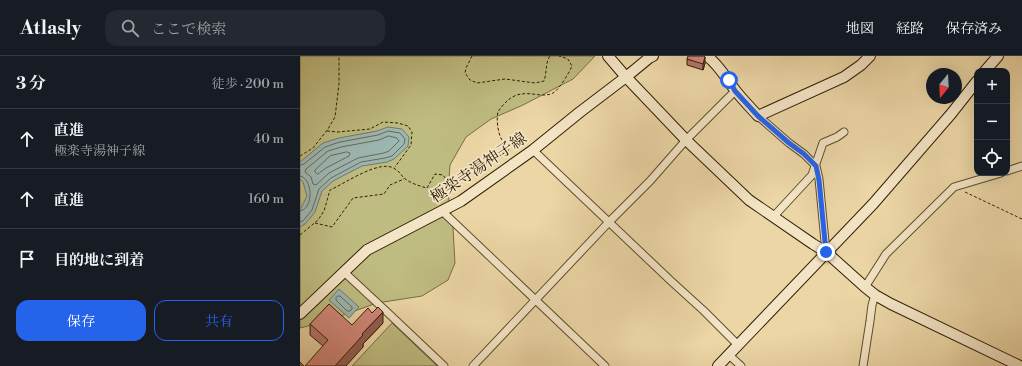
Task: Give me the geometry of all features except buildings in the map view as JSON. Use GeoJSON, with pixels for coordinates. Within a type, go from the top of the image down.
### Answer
{"type":"FeatureCollection","features":[{"type":"Feature","properties":{"kind":"street"},"geometry":{"type":"LineString","coordinates":[[608,56],[686,140],[749,200],[826,252],[875,295],[1020,366]]}},
{"type":"Feature","properties":{"kind":"street","name":"極楽寺湯神子線"},"geometry":{"type":"LineString","coordinates":[[300,314],[367,250],[461,201],[533,150],[653,56]]}},
{"type":"Feature","properties":{"kind":"street"},"geometry":{"type":"LineString","coordinates":[[707,56],[713,60],[735,91],[758,116],[804,154],[816,166],[819,180],[826,252]]}},
{"type":"Feature","properties":{"kind":"street"},"geometry":{"type":"LineString","coordinates":[[758,116],[844,78],[870,56]]}},
{"type":"Feature","properties":{"kind":"street"},"geometry":{"type":"LineString","coordinates":[[988,68],[998,56]]}},
{"type":"Feature","properties":{"kind":"street"},"geometry":{"type":"LineString","coordinates":[[718,366],[873,204],[951,114],[974,85]]}},
{"type":"Feature","properties":{"kind":"street"},"geometry":{"type":"LineString","coordinates":[[473,366],[609,222],[650,181],[686,140],[735,91]]}},
{"type":"Feature","properties":{"kind":"street"},"geometry":{"type":"LineString","coordinates":[[774,216],[812,176],[823,143],[844,132]]}},
{"type":"Feature","properties":{"kind":"street"},"geometry":{"type":"LineString","coordinates":[[533,150],[704,311],[738,345]]}},
{"type":"Feature","properties":{"kind":"street"},"geometry":{"type":"LineString","coordinates":[[1010,170],[1022,166]]}},
{"type":"Feature","properties":{"kind":"street"},"geometry":{"type":"LineString","coordinates":[[865,287],[886,254],[954,187],[991,176]]}},
{"type":"Feature","properties":{"kind":"street"},"geometry":{"type":"LineString","coordinates":[[442,211],[605,366]]}},
{"type":"Feature","properties":{"kind":"street"},"geometry":{"type":"LineString","coordinates":[[344,272],[444,366]]}},
{"type":"Feature","properties":{"kind":"street"},"geometry":{"type":"LineString","coordinates":[[863,366],[872,305],[875,295]]}},
{"type":"Feature","properties":{"kind":"street"},"geometry":{"type":"LineString","coordinates":[[729,355],[741,366]]}},
{"type":"Feature","properties":{"kind":"path"},"geometry":{"type":"LineString","coordinates":[[300,156],[313,148],[327,131],[335,117],[339,84],[339,56]]}},
{"type":"Feature","properties":{"kind":"path"},"geometry":{"type":"LineString","coordinates":[[472,56],[465,73],[470,80],[477,83],[505,79],[535,83],[544,81],[550,56]]}},
{"type":"Feature","properties":{"kind":"path"},"geometry":{"type":"LineString","coordinates":[[300,235],[318,220],[324,211],[330,190],[372,169],[387,167],[395,168],[405,178],[427,188],[435,174],[443,175],[446,179],[453,183],[469,170],[488,163],[509,150],[501,139],[498,123],[498,112],[512,97],[520,94],[529,93],[545,95],[554,93],[568,75],[572,66],[568,59],[559,56]]}},
{"type":"Feature","properties":{"kind":"path"},"geometry":{"type":"LineString","coordinates":[[327,131],[338,132],[370,129],[383,122],[398,123],[408,126],[412,132],[411,145],[395,168]]}},
{"type":"Feature","properties":{"kind":"path"},"geometry":{"type":"LineString","coordinates":[[315,223],[332,227],[353,198],[384,194],[390,185],[405,178]]}},
{"type":"Feature","properties":{"kind":"path"},"geometry":{"type":"LineString","coordinates":[[954,187],[1022,219]]}},
{"type":"Feature","properties":{"kind":"shaded area"},"geometry":{"type":"Polygon","coordinates":[[[300,56],[595,56],[573,79],[523,105],[491,119],[466,137],[450,165],[448,193],[453,228],[455,263],[448,280],[422,296],[377,303],[321,323],[300,328],[300,56]]]}},
{"type":"Feature","properties":{"kind":"shaded area"},"geometry":{"type":"Polygon","coordinates":[[[392,323],[437,366],[352,366],[392,323]]]}},
{"type":"Feature","properties":{"kind":"water"},"geometry":{"type":"Polygon","coordinates":[[[388,127],[402,129],[409,137],[408,146],[394,159],[387,162],[362,166],[333,181],[322,191],[315,212],[305,224],[300,227],[300,210],[307,196],[303,182],[300,179],[300,162],[323,143],[339,138],[377,131],[388,127]]]}},
{"type":"Feature","properties":{"kind":"water"},"geometry":{"type":"Polygon","coordinates":[[[339,289],[359,307],[349,318],[329,300],[339,289]]]}},
{"type":"Feature","properties":{"kind":"route"},"geometry":{"type":"LineString","coordinates":[[729,80],[735,91],[758,116],[804,154],[816,166],[819,180],[826,252]]}}]}
